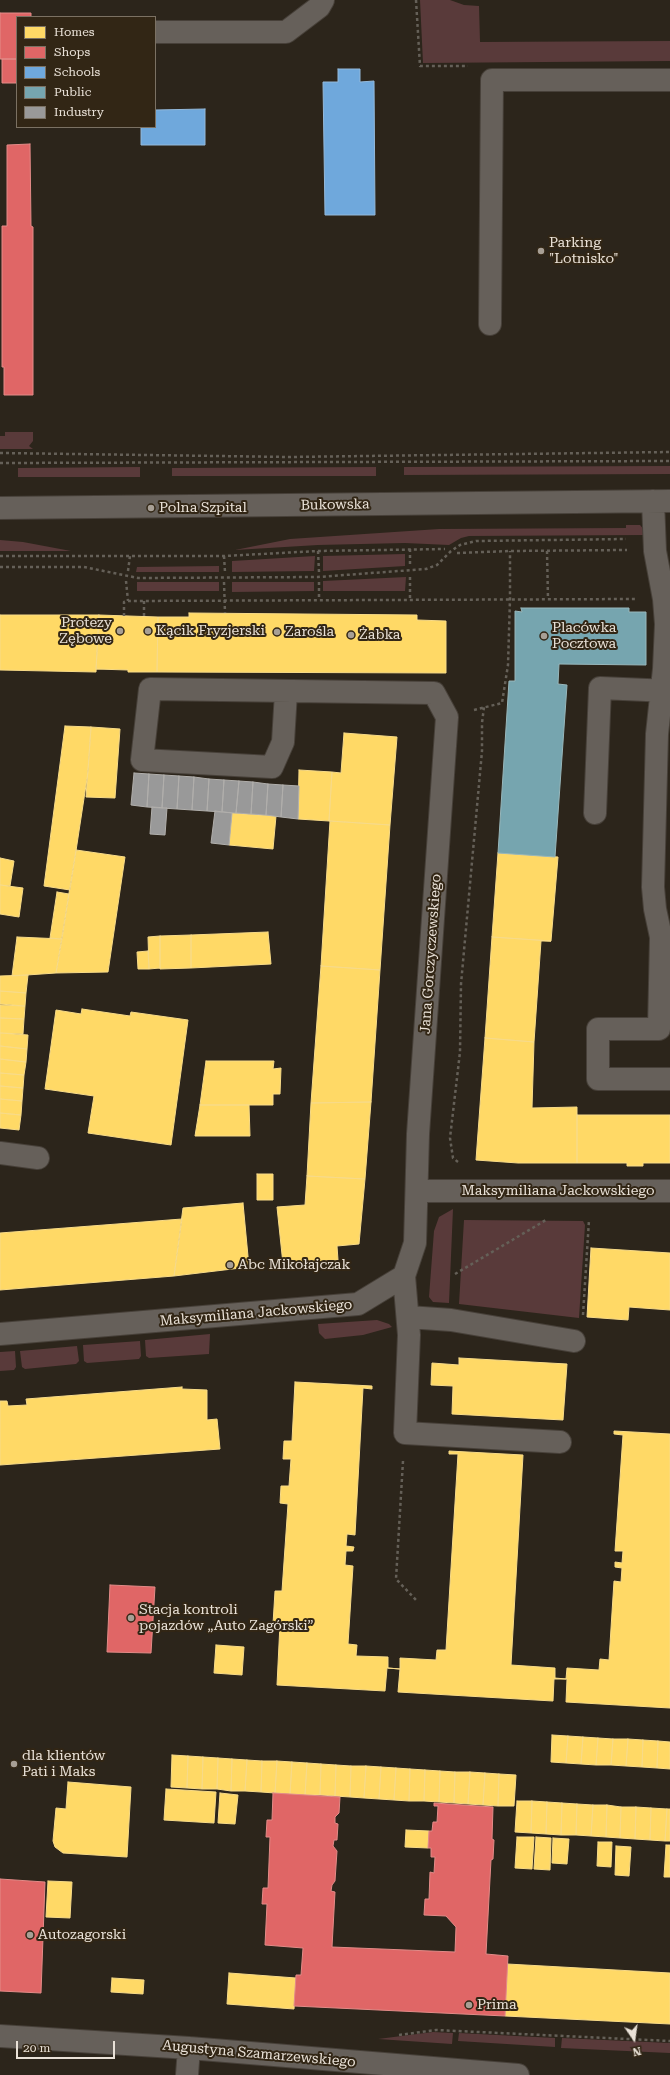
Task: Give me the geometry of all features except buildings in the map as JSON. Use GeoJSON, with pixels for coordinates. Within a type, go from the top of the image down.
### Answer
{"type":"FeatureCollection","features":[{"type":"Feature","properties":{"kind":"street"},"geometry":{"type":"LineString","coordinates":[[156,32],[286,32],[320,7],[323,0]]}},
{"type":"Feature","properties":{"kind":"street"},"geometry":{"type":"LineString","coordinates":[[490,324],[492,80],[670,80]]}},
{"type":"Feature","properties":{"kind":"street"},"geometry":{"type":"LineString","coordinates":[[662,501],[655,551],[664,598],[666,624],[666,691],[657,734],[653,887],[655,909],[661,937],[659,1029],[598,1029],[598,1079],[670,1079]]}},
{"type":"Feature","properties":{"kind":"street","name":"Bukowska"},"geometry":{"type":"LineString","coordinates":[[0,508],[662,501]]}},
{"type":"Feature","properties":{"kind":"street"},"geometry":{"type":"LineString","coordinates":[[595,813],[600,688],[666,691]]}},
{"type":"Feature","properties":{"kind":"street"},"geometry":{"type":"LineString","coordinates":[[286,692],[283,742],[272,767],[142,760],[150,689],[434,693],[447,717]]}},
{"type":"Feature","properties":{"kind":"street","name":"Jana Gorczyczewskiego"},"geometry":{"type":"LineString","coordinates":[[417,1191],[418,1134],[447,717]]}},
{"type":"Feature","properties":{"kind":"street"},"geometry":{"type":"LineString","coordinates":[[0,1153],[38,1158]]}},
{"type":"Feature","properties":{"kind":"street"},"geometry":{"type":"LineString","coordinates":[[417,1191],[415,1243],[404,1276],[408,1317],[408,1388],[405,1433],[560,1442]]}},
{"type":"Feature","properties":{"kind":"street","name":"Maksymiliana Jackowskiego"},"geometry":{"type":"LineString","coordinates":[[417,1191],[670,1191]]}},
{"type":"Feature","properties":{"kind":"street","name":"Maksymiliana Jackowskiego"},"geometry":{"type":"LineString","coordinates":[[0,1334],[358,1304],[404,1276]]}},
{"type":"Feature","properties":{"kind":"street"},"geometry":{"type":"LineString","coordinates":[[408,1317],[451,1320],[574,1341]]}},
{"type":"Feature","properties":{"kind":"street","name":"Augustyna Szamarzewskiego"},"geometry":{"type":"LineString","coordinates":[[0,2036],[189,2048],[320,2067],[518,2075]]}},
{"type":"Feature","properties":{"kind":"street"},"geometry":{"type":"LineString","coordinates":[[187,2075],[189,2048]]}},
{"type":"Feature","properties":{"kind":"path"},"geometry":{"type":"LineString","coordinates":[[0,453],[289,457],[670,452]]}},
{"type":"Feature","properties":{"kind":"path"},"geometry":{"type":"LineString","coordinates":[[0,464],[670,461]]}},
{"type":"Feature","properties":{"kind":"path"},"geometry":{"type":"LineString","coordinates":[[0,567],[84,567],[138,578],[318,577],[426,569],[437,565],[450,551],[460,545],[476,541],[631,539]]}},
{"type":"Feature","properties":{"kind":"path"},"geometry":{"type":"LineString","coordinates":[[410,549],[410,566]]}},
{"type":"Feature","properties":{"kind":"path"},"geometry":{"type":"LineString","coordinates":[[0,556],[224,556],[318,551],[445,549]]}},
{"type":"Feature","properties":{"kind":"path"},"geometry":{"type":"LineString","coordinates":[[457,553],[631,550]]}},
{"type":"Feature","properties":{"kind":"path"},"geometry":{"type":"LineString","coordinates":[[318,551],[319,572]]}},
{"type":"Feature","properties":{"kind":"path"},"geometry":{"type":"LineString","coordinates":[[447,717],[502,703],[508,665],[510,551]]}},
{"type":"Feature","properties":{"kind":"path"},"geometry":{"type":"LineString","coordinates":[[547,551],[548,599]]}},
{"type":"Feature","properties":{"kind":"path"},"geometry":{"type":"LineString","coordinates":[[128,571],[130,556]]}},
{"type":"Feature","properties":{"kind":"path"},"geometry":{"type":"LineString","coordinates":[[224,556],[225,572]]}},
{"type":"Feature","properties":{"kind":"path"},"geometry":{"type":"LineString","coordinates":[[410,577],[410,600]]}},
{"type":"Feature","properties":{"kind":"path"},"geometry":{"type":"LineString","coordinates":[[126,581],[128,601]]}},
{"type":"Feature","properties":{"kind":"path"},"geometry":{"type":"LineString","coordinates":[[224,582],[225,613]]}},
{"type":"Feature","properties":{"kind":"path"},"geometry":{"type":"LineString","coordinates":[[318,582],[318,600]]}},
{"type":"Feature","properties":{"kind":"path"},"geometry":{"type":"LineString","coordinates":[[124,616],[124,602],[128,601],[641,599]]}},
{"type":"Feature","properties":{"kind":"path"},"geometry":{"type":"LineString","coordinates":[[144,601],[144,616]]}},
{"type":"Feature","properties":{"kind":"path"},"geometry":{"type":"LineString","coordinates":[[462,1165],[453,1158],[450,1138],[460,1052],[461,984],[482,751],[482,723],[484,707]]}},
{"type":"Feature","properties":{"kind":"path"},"geometry":{"type":"LineString","coordinates":[[574,1341],[580,1329],[583,1316],[590,1216]]}},
{"type":"Feature","properties":{"kind":"path"},"geometry":{"type":"LineString","coordinates":[[455,1274],[549,1219]]}},
{"type":"Feature","properties":{"kind":"path"},"geometry":{"type":"LineString","coordinates":[[405,1433],[396,1579],[417,1601]]}},
{"type":"Feature","properties":{"kind":"path"},"geometry":{"type":"LineString","coordinates":[[396,2035],[436,2030],[670,2041]]}},
{"type":"Feature","properties":{"kind":"shaded area"},"geometry":{"type":"Polygon","coordinates":[[[420,0],[450,0],[464,5],[479,6],[480,42],[670,41],[670,61],[423,63],[420,0]]]}},
{"type":"Feature","properties":{"kind":"shaded area"},"geometry":{"type":"Polygon","coordinates":[[[5,432],[33,432],[33,441],[29,446],[33,449],[0,449],[0,436],[5,436],[5,432]]]}},
{"type":"Feature","properties":{"kind":"shaded area"},"geometry":{"type":"Polygon","coordinates":[[[670,466],[670,474],[404,475],[404,467],[670,466]]]}},
{"type":"Feature","properties":{"kind":"shaded area"},"geometry":{"type":"Polygon","coordinates":[[[140,467],[140,477],[18,477],[18,468],[140,467]]]}},
{"type":"Feature","properties":{"kind":"shaded area"},"geometry":{"type":"Polygon","coordinates":[[[376,467],[376,476],[172,476],[172,468],[376,467]]]}},
{"type":"Feature","properties":{"kind":"shaded area"},"geometry":{"type":"Polygon","coordinates":[[[626,525],[640,525],[645,531],[646,535],[469,536],[461,538],[449,545],[405,543],[318,545],[235,550],[290,539],[439,529],[626,528],[626,525]]]}},
{"type":"Feature","properties":{"kind":"shaded area"},"geometry":{"type":"Polygon","coordinates":[[[0,540],[23,542],[71,551],[0,551],[0,540]]]}},
{"type":"Feature","properties":{"kind":"shaded area"},"geometry":{"type":"Polygon","coordinates":[[[405,554],[405,566],[323,571],[323,556],[405,554]]]}},
{"type":"Feature","properties":{"kind":"shaded area"},"geometry":{"type":"Polygon","coordinates":[[[315,556],[314,571],[232,572],[232,561],[315,556]]]}},
{"type":"Feature","properties":{"kind":"shaded area"},"geometry":{"type":"Polygon","coordinates":[[[219,566],[219,572],[136,572],[137,567],[219,566]]]}},
{"type":"Feature","properties":{"kind":"shaded area"},"geometry":{"type":"Polygon","coordinates":[[[406,577],[405,591],[323,591],[323,581],[406,577]]]}},
{"type":"Feature","properties":{"kind":"shaded area"},"geometry":{"type":"Polygon","coordinates":[[[137,582],[219,582],[219,591],[137,591],[137,582]]]}},
{"type":"Feature","properties":{"kind":"shaded area"},"geometry":{"type":"Polygon","coordinates":[[[232,582],[314,582],[314,591],[232,592],[232,582]]]}},
{"type":"Feature","properties":{"kind":"shaded area"},"geometry":{"type":"Polygon","coordinates":[[[453,1209],[449,1303],[433,1302],[429,1297],[434,1231],[439,1217],[453,1209]]]}},
{"type":"Feature","properties":{"kind":"shaded area"},"geometry":{"type":"Polygon","coordinates":[[[464,1220],[583,1221],[585,1225],[579,1318],[459,1304],[464,1220]]]}},
{"type":"Feature","properties":{"kind":"shaded area"},"geometry":{"type":"Polygon","coordinates":[[[377,1320],[389,1324],[392,1327],[363,1335],[325,1339],[319,1333],[318,1324],[377,1320]]]}},
{"type":"Feature","properties":{"kind":"shaded area"},"geometry":{"type":"Polygon","coordinates":[[[210,1334],[209,1354],[149,1358],[146,1356],[145,1340],[210,1334]]]}},
{"type":"Feature","properties":{"kind":"shaded area"},"geometry":{"type":"Polygon","coordinates":[[[140,1341],[141,1356],[139,1359],[87,1363],[84,1361],[83,1345],[140,1341]]]}},
{"type":"Feature","properties":{"kind":"shaded area"},"geometry":{"type":"Polygon","coordinates":[[[77,1346],[79,1361],[76,1364],[25,1369],[22,1367],[20,1351],[77,1346]]]}},
{"type":"Feature","properties":{"kind":"shaded area"},"geometry":{"type":"Polygon","coordinates":[[[15,1351],[16,1367],[14,1370],[0,1371],[0,1352],[15,1351]]]}},
{"type":"Feature","properties":{"kind":"shaded area"},"geometry":{"type":"Polygon","coordinates":[[[433,2032],[453,2033],[452,2044],[378,2039],[433,2032]]]}},
{"type":"Feature","properties":{"kind":"shaded area"},"geometry":{"type":"Polygon","coordinates":[[[459,2033],[555,2038],[555,2047],[458,2041],[459,2033]]]}},
{"type":"Feature","properties":{"kind":"shaded area"},"geometry":{"type":"Polygon","coordinates":[[[562,2038],[670,2043],[670,2053],[561,2048],[562,2038]]]}},
{"type":"Feature","properties":{"kind":"place","name":"Parking \"Lotnisko\""},"geometry":{"type":"Point","coordinates":[541,251]}},
{"type":"Feature","properties":{"kind":"place","name":"Polna Szpital"},"geometry":{"type":"Point","coordinates":[151,508]}},
{"type":"Feature","properties":{"kind":"place","name":"Protezy Zębowe"},"geometry":{"type":"Point","coordinates":[120,631]}},
{"type":"Feature","properties":{"kind":"place","name":"Kącik Fryzjerski"},"geometry":{"type":"Point","coordinates":[148,631]}},
{"type":"Feature","properties":{"kind":"place","name":"Zarośla"},"geometry":{"type":"Point","coordinates":[277,632]}},
{"type":"Feature","properties":{"kind":"place","name":"Żabka"},"geometry":{"type":"Point","coordinates":[351,635]}},
{"type":"Feature","properties":{"kind":"place","name":"Placówka Pocztowa"},"geometry":{"type":"Point","coordinates":[544,636]}},
{"type":"Feature","properties":{"kind":"place","name":"Abc Mikołajczak"},"geometry":{"type":"Point","coordinates":[230,1265]}},
{"type":"Feature","properties":{"kind":"place","name":"Stacja kontroli pojazdów „Auto Zagórski”"},"geometry":{"type":"Point","coordinates":[131,1618]}},
{"type":"Feature","properties":{"kind":"place","name":"dla klientów Pati i Maks"},"geometry":{"type":"Point","coordinates":[14,1764]}},
{"type":"Feature","properties":{"kind":"place","name":"Autozagorski"},"geometry":{"type":"Point","coordinates":[30,1935]}},
{"type":"Feature","properties":{"kind":"place","name":"Prima"},"geometry":{"type":"Point","coordinates":[469,2005]}}]}
